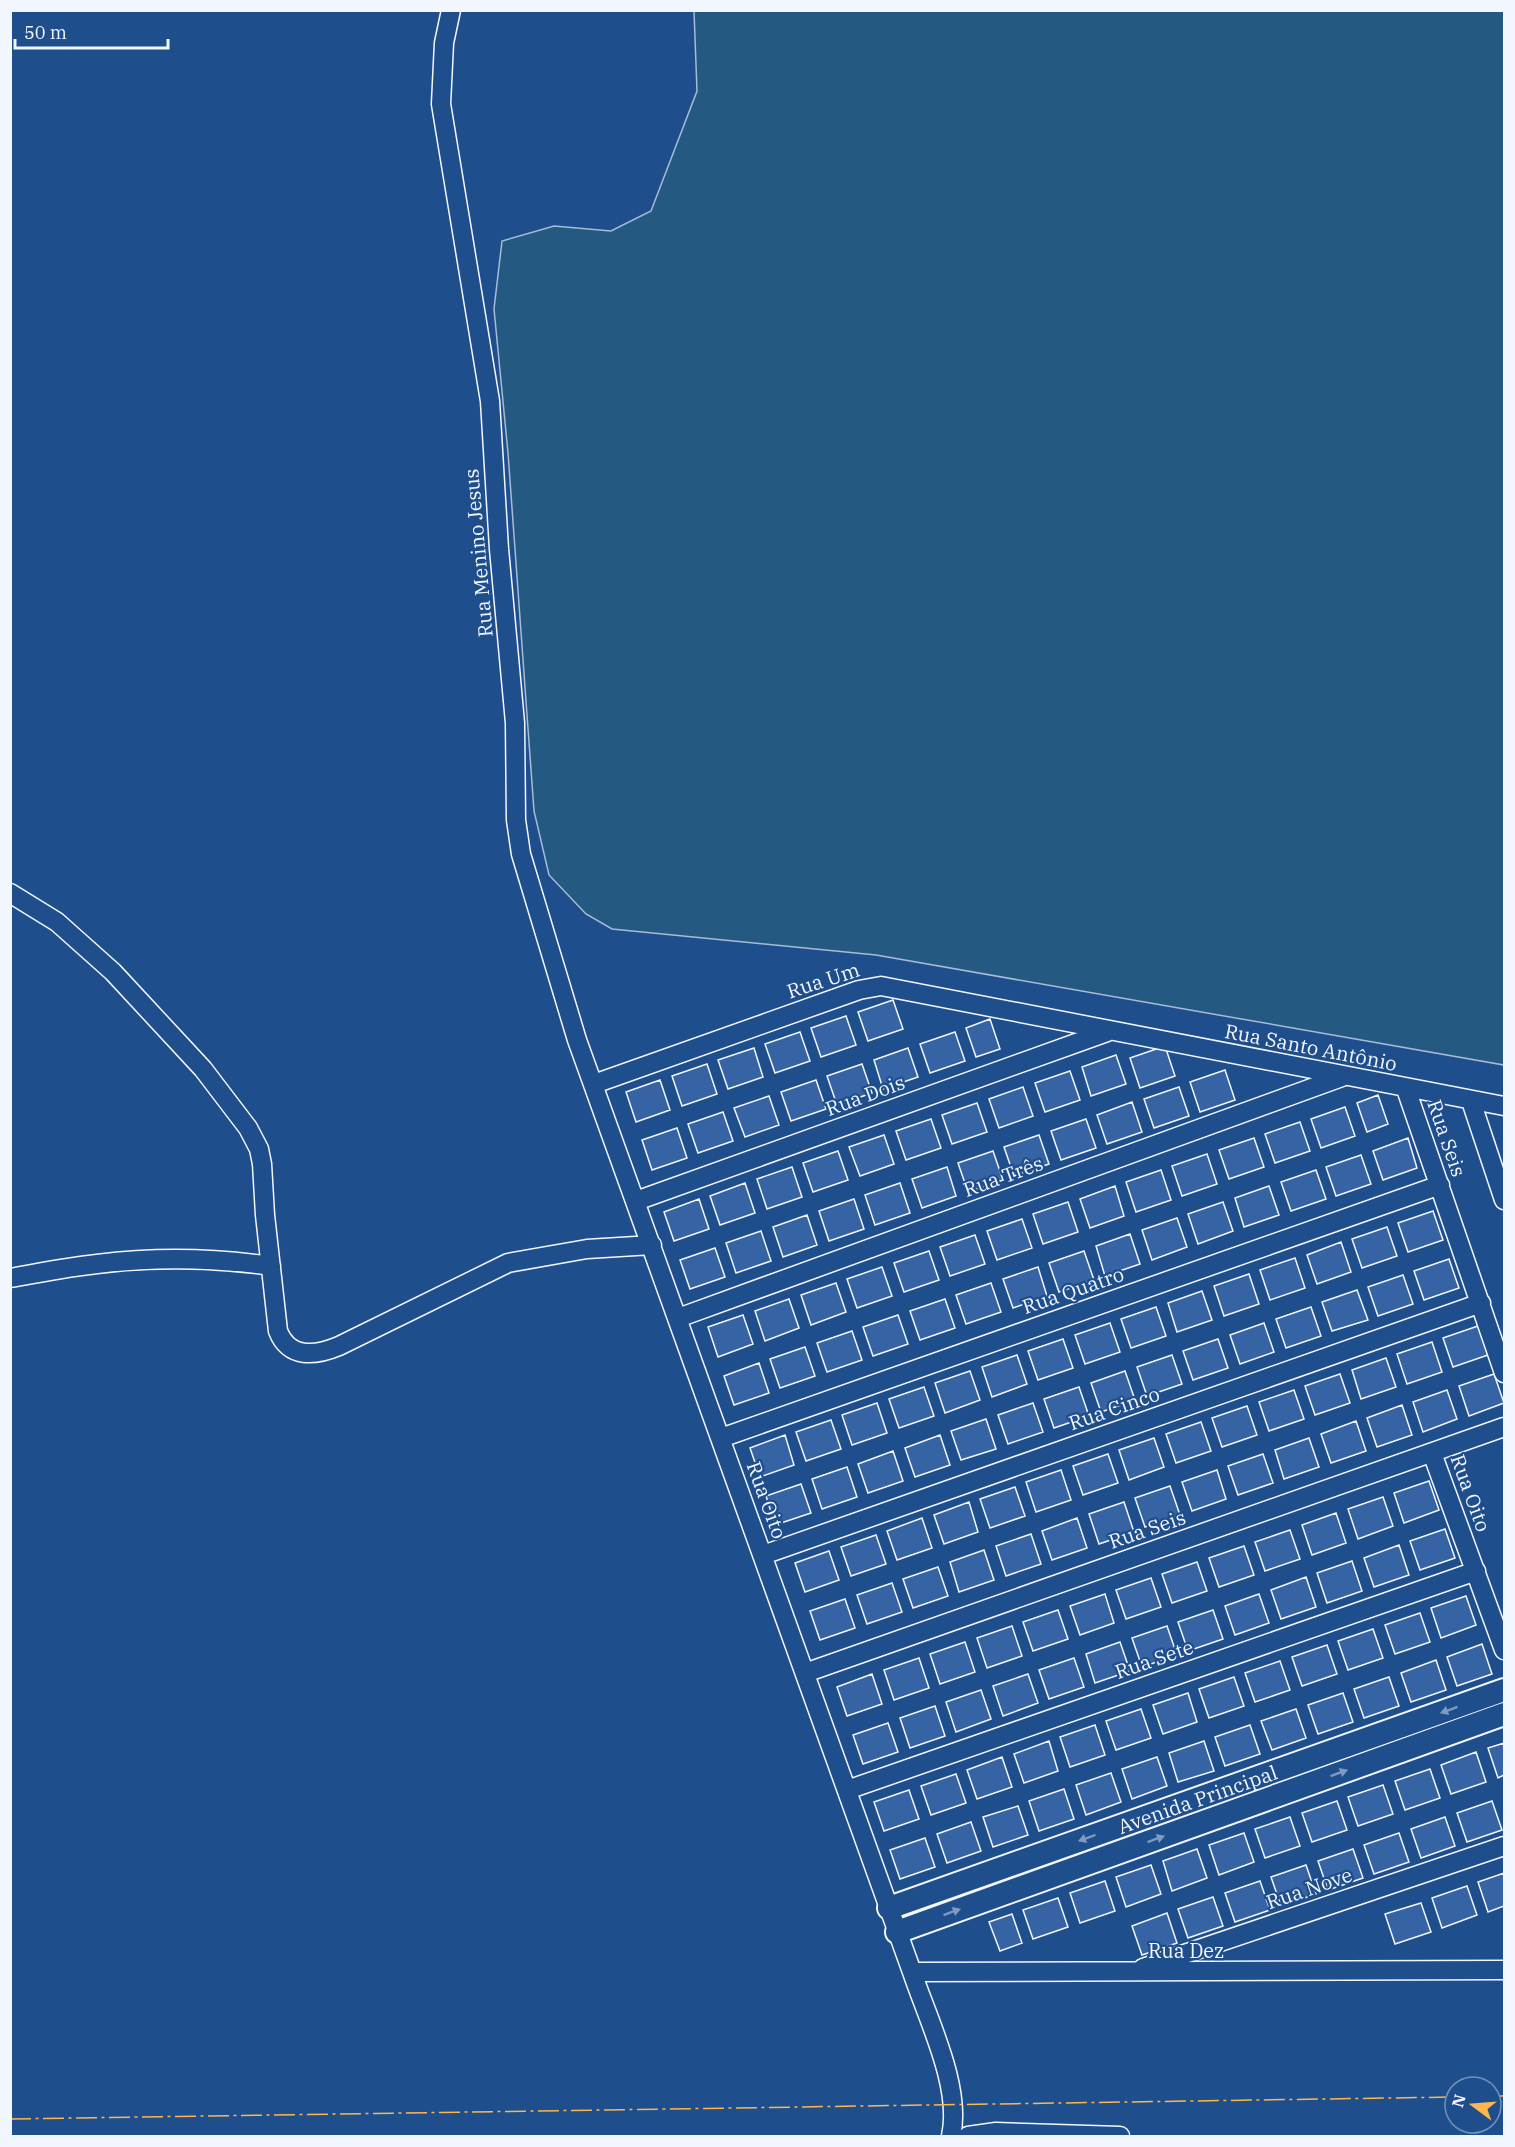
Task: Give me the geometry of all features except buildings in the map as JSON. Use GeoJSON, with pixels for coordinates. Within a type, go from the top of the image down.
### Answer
{"type":"FeatureCollection","features":[{"type":"Feature","properties":{"kind":"street","name":"Rua Menino Jesus"},"geometry":{"type":"LineString","coordinates":[[451,10],[444,43],[441,104],[493,429],[493,469],[515,723],[516,820],[521,854],[561,995],[594,1084]]}},
{"type":"Feature","properties":{"kind":"street"},"geometry":{"type":"LineString","coordinates":[[10,893],[57,922],[113,972],[203,1069],[248,1128],[259,1149],[262,1164],[271,1266],[281,1339],[294,1351],[317,1353],[363,1336],[508,1263],[566,1252],[652,1245]]}},
{"type":"Feature","properties":{"kind":"street","name":"Rua Um"},"geometry":{"type":"LineString","coordinates":[[594,1084],[859,990],[881,986],[1109,1031]]}},
{"type":"Feature","properties":{"kind":"street","name":"Rua Santo Antônio"},"geometry":{"type":"LineString","coordinates":[[1109,1031],[1504,1106]]}},
{"type":"Feature","properties":{"kind":"street","name":"Rua Dois"},"geometry":{"type":"LineString","coordinates":[[636,1201],[1109,1031]]}},
{"type":"Feature","properties":{"kind":"street","name":"Rua Três"},"geometry":{"type":"LineString","coordinates":[[678,1318],[1342,1076]]}},
{"type":"Feature","properties":{"kind":"street","name":"Rua Oito"},"geometry":{"type":"LineString","coordinates":[[594,1084],[897,1932]]}},
{"type":"Feature","properties":{"kind":"street","name":"Rua Seis"},"geometry":{"type":"LineString","coordinates":[[1406,1089],[1504,1373]]}},
{"type":"Feature","properties":{"kind":"street"},"geometry":{"type":"LineString","coordinates":[[1471,1101],[1504,1200]]}},
{"type":"Feature","properties":{"kind":"street","name":"Rua Quatro"},"geometry":{"type":"LineString","coordinates":[[721,1438],[1440,1185]]}},
{"type":"Feature","properties":{"kind":"street"},"geometry":{"type":"LineString","coordinates":[[10,1278],[98,1264],[209,1261],[271,1266]]}},
{"type":"Feature","properties":{"kind":"street","name":"Rua Cinco"},"geometry":{"type":"LineString","coordinates":[[763,1555],[1480,1303]]}},
{"type":"Feature","properties":{"kind":"street","name":"Rua Seis"},"geometry":{"type":"LineString","coordinates":[[805,1673],[1504,1427]]}},
{"type":"Feature","properties":{"kind":"street","name":"Rua Oito"},"geometry":{"type":"LineString","coordinates":[[1432,1453],[1504,1650]]}},
{"type":"Feature","properties":{"kind":"street","name":"Rua Sete"},"geometry":{"type":"LineString","coordinates":[[847,1790],[1476,1571]]}},
{"type":"Feature","properties":{"kind":"street","name":"Avenida Principal"},"geometry":{"type":"LineString","coordinates":[[889,1908],[1504,1690]]}},
{"type":"Feature","properties":{"kind":"street","name":"Avenida Principal"},"geometry":{"type":"LineString","coordinates":[[897,1932],[1504,1714]]}},
{"type":"Feature","properties":{"kind":"street","name":"Rua Nove"},"geometry":{"type":"LineString","coordinates":[[1127,1973],[1504,1846]]}},
{"type":"Feature","properties":{"kind":"street"},"geometry":{"type":"LineString","coordinates":[[897,1932],[954,2094],[954,2121],[951,2136]]}},
{"type":"Feature","properties":{"kind":"street","name":"Rua Dez"},"geometry":{"type":"LineString","coordinates":[[912,1972],[1504,1970]]}},
{"type":"Feature","properties":{"kind":"street"},"geometry":{"type":"LineString","coordinates":[[968,2136],[996,2132],[1120,2136]]}},
{"type":"Feature","properties":{"kind":"shaded area"},"geometry":{"type":"Polygon","coordinates":[[[694,11],[1504,11],[1504,1065],[876,955],[612,929],[586,914],[549,875],[534,811],[508,453],[494,309],[502,241],[554,226],[611,231],[651,211],[697,91],[694,11]]]}},
{"type":"Feature","properties":{"kind":"power"},"geometry":{"type":"LineString","coordinates":[[10,2119],[1443,2097]]}}]}
